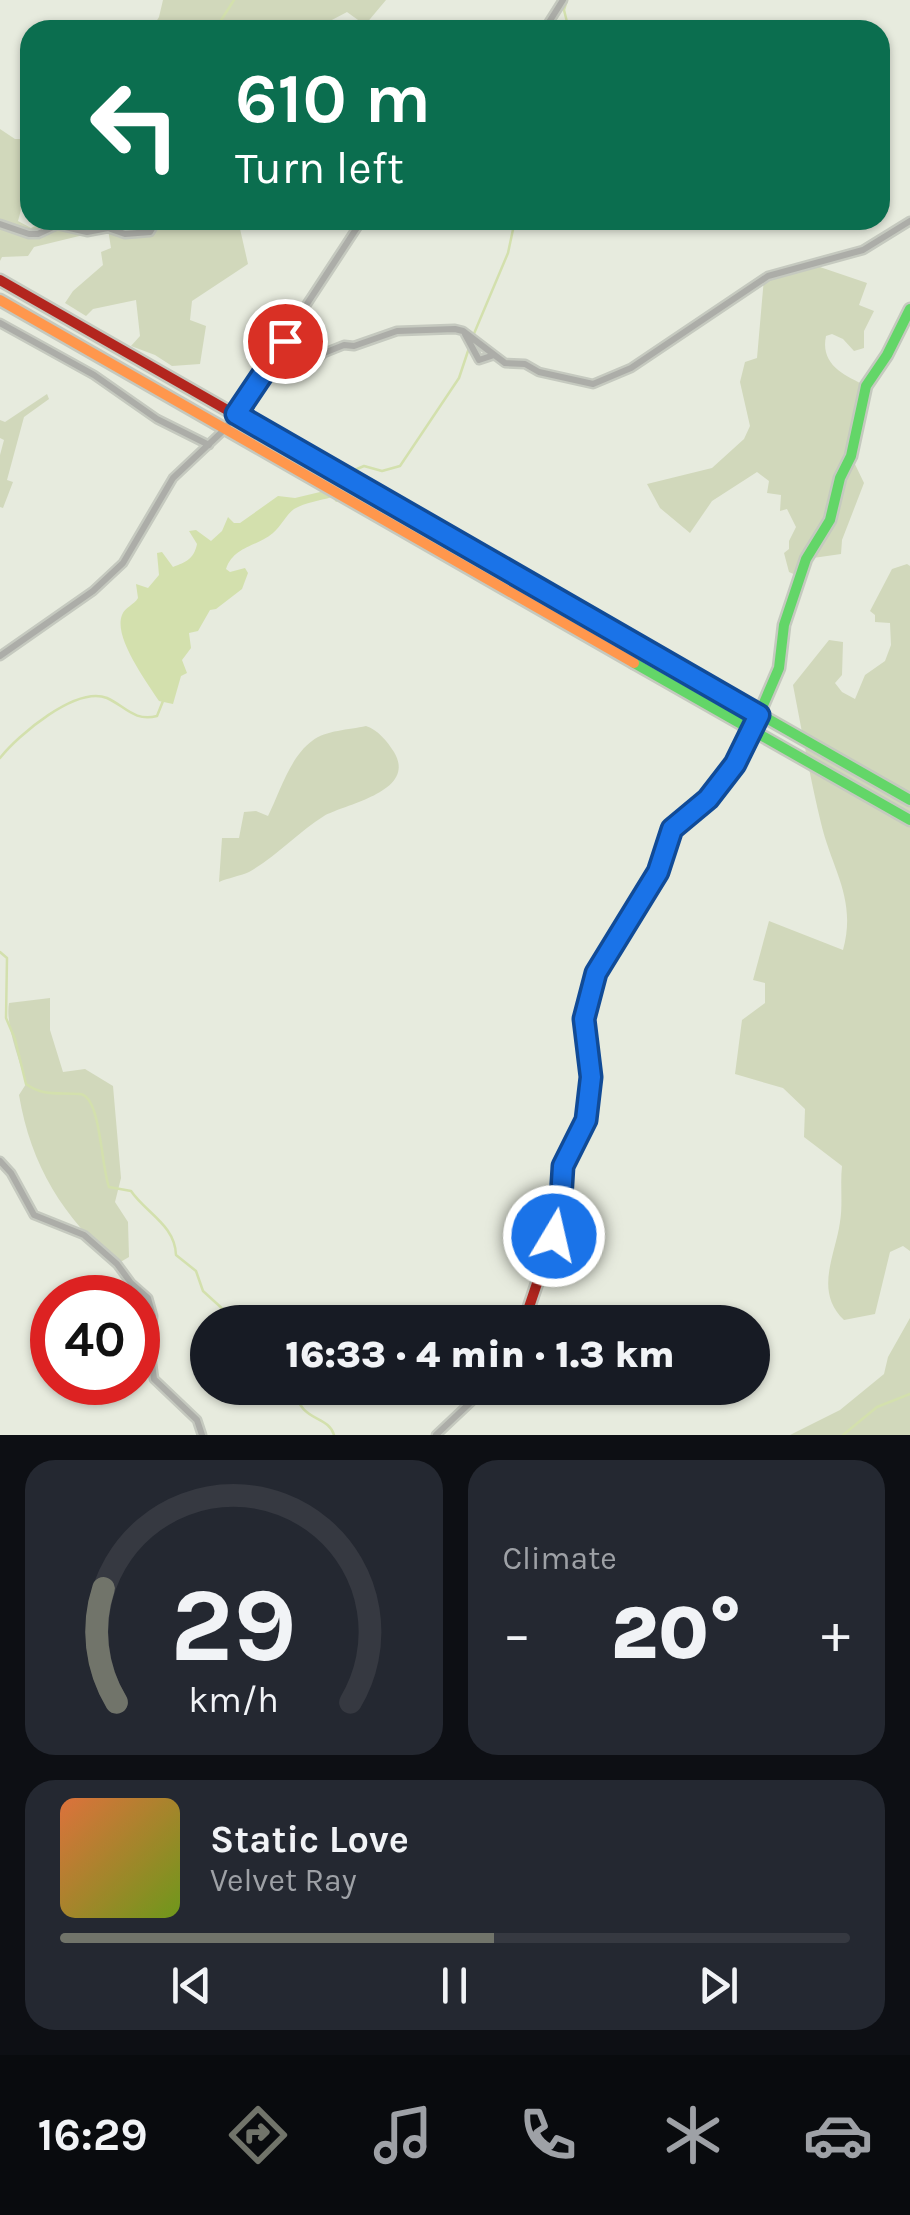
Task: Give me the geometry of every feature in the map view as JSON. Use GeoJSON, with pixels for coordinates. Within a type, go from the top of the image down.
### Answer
{"type":"FeatureCollection","features":[{"type":"Feature","properties":{"kind":"main road"},"geometry":{"type":"LineString","coordinates":[[0,280],[910,800]]}},
{"type":"Feature","properties":{"kind":"main road"},"geometry":{"type":"LineString","coordinates":[[0,300],[910,820]]}},
{"type":"Feature","properties":{"kind":"main road"},"geometry":{"type":"LineString","coordinates":[[530,1305],[560,1215],[563,1166],[586,1120],[591,1077],[584,1019],[596,973],[658,872],[672,829],[708,799],[735,764],[759,715],[778,668],[784,625],[806,559],[830,520],[840,478],[851,456],[866,386],[887,355],[910,308]]}},
{"type":"Feature","properties":{"kind":"street"},"geometry":{"type":"LineString","coordinates":[[264,372],[312,364],[324,353],[344,345],[354,346],[397,332],[455,328],[465,333],[479,360],[494,355],[505,363],[525,364],[539,372],[594,384],[632,368],[768,276],[863,250],[910,220]]}},
{"type":"Feature","properties":{"kind":"street"},"geometry":{"type":"LineString","coordinates":[[0,224],[29,234],[41,230]]}},
{"type":"Feature","properties":{"kind":"street"},"geometry":{"type":"LineString","coordinates":[[116,230],[139,236],[151,230]]}},
{"type":"Feature","properties":{"kind":"street"},"geometry":{"type":"LineString","coordinates":[[0,656],[114,573],[173,478],[236,414],[356,230]]}},
{"type":"Feature","properties":{"kind":"street"},"geometry":{"type":"LineString","coordinates":[[0,324],[94,375],[190,438],[209,445]]}},
{"type":"Feature","properties":{"kind":"street"},"geometry":{"type":"LineString","coordinates":[[0,1161],[34,1215],[84,1235],[98,1245],[148,1298],[153,1316],[150,1349],[154,1379],[197,1420],[202,1435]]}},
{"type":"Feature","properties":{"kind":"street"},"geometry":{"type":"LineString","coordinates":[[436,1435],[468,1405]]}},
{"type":"Feature","properties":{"kind":"shaded area"},"geometry":{"type":"Polygon","coordinates":[[[163,0],[386,0],[369,20],[358,20],[347,12],[332,20],[157,20],[163,0]]]}},
{"type":"Feature","properties":{"kind":"shaded area"},"geometry":{"type":"Polygon","coordinates":[[[0,129],[20,139],[20,230],[104,230],[34,247],[28,256],[2,257],[0,261],[0,129]]]}},
{"type":"Feature","properties":{"kind":"shaded area"},"geometry":{"type":"Polygon","coordinates":[[[108,230],[240,230],[248,264],[192,301],[190,320],[206,326],[200,364],[172,366],[131,346],[140,336],[136,300],[93,309],[86,316],[65,303],[103,265],[101,252],[111,248],[108,230]]]}},
{"type":"Feature","properties":{"kind":"shaded area"},"geometry":{"type":"Polygon","coordinates":[[[814,265],[867,283],[859,305],[874,311],[864,331],[864,348],[854,351],[843,339],[832,334],[826,336],[830,362],[866,386],[851,456],[864,483],[842,540],[841,554],[806,559],[800,577],[789,572],[784,553],[796,527],[787,509],[780,511],[781,495],[767,493],[769,481],[757,472],[712,501],[690,533],[660,508],[647,484],[712,468],[744,439],[750,426],[740,382],[745,362],[757,358],[764,278],[814,265]]]}},
{"type":"Feature","properties":{"kind":"shaded area"},"geometry":{"type":"Polygon","coordinates":[[[47,394],[49,399],[24,417],[7,480],[13,482],[3,508],[0,507],[0,455],[4,440],[0,438],[0,420],[5,422],[47,394]]]}},
{"type":"Feature","properties":{"kind":"shaded area"},"geometry":{"type":"Polygon","coordinates":[[[341,487],[347,491],[343,499],[336,502],[332,497],[294,509],[273,533],[234,556],[226,569],[230,572],[245,568],[248,573],[242,589],[210,610],[198,631],[189,633],[191,648],[182,660],[187,673],[181,676],[173,704],[159,701],[133,659],[121,624],[123,612],[138,598],[136,584],[148,588],[159,575],[157,553],[162,552],[173,567],[194,553],[197,544],[189,531],[196,530],[211,541],[222,531],[228,517],[240,523],[278,496],[295,498],[341,487]]]}},
{"type":"Feature","properties":{"kind":"shaded area"},"geometry":{"type":"Polygon","coordinates":[[[907,564],[910,1251],[903,1246],[890,1252],[875,1314],[844,1320],[835,1309],[828,1285],[841,1215],[842,1166],[804,1137],[805,1109],[783,1088],[735,1074],[742,1020],[765,1003],[765,983],[753,980],[769,921],[843,950],[847,932],[845,900],[821,823],[793,685],[829,640],[843,642],[842,675],[835,683],[855,699],[865,675],[885,661],[891,645],[890,623],[875,622],[870,611],[892,569],[907,564]]]}},
{"type":"Feature","properties":{"kind":"shaded area"},"geometry":{"type":"Polygon","coordinates":[[[366,726],[382,736],[394,752],[399,766],[388,787],[324,816],[249,872],[219,882],[222,838],[239,838],[244,812],[268,816],[304,748],[324,735],[366,726]]]}},
{"type":"Feature","properties":{"kind":"shaded area"},"geometry":{"type":"Polygon","coordinates":[[[50,998],[50,1030],[63,1072],[85,1069],[113,1086],[121,1178],[115,1202],[128,1222],[129,1257],[117,1264],[65,1209],[41,1167],[24,1121],[19,1095],[26,1084],[11,1032],[9,1003],[50,998]]]}},
{"type":"Feature","properties":{"kind":"shaded area"},"geometry":{"type":"Polygon","coordinates":[[[910,1318],[910,1435],[790,1435],[840,1410],[884,1374],[888,1357],[910,1318]]]}},
{"type":"Feature","properties":{"kind":"waterway"},"geometry":{"type":"LineString","coordinates":[[221,20],[234,0]]}},
{"type":"Feature","properties":{"kind":"waterway"},"geometry":{"type":"LineString","coordinates":[[566,20],[567,0]]}},
{"type":"Feature","properties":{"kind":"waterway"},"geometry":{"type":"LineString","coordinates":[[473,336],[508,253],[513,230]]}},
{"type":"Feature","properties":{"kind":"waterway"},"geometry":{"type":"LineString","coordinates":[[350,472],[364,466],[382,471],[400,466],[459,378],[469,348]]}},
{"type":"Feature","properties":{"kind":"waterway"},"geometry":{"type":"LineString","coordinates":[[0,758],[34,726],[80,699],[107,698],[136,715],[149,717],[157,716],[163,701]]}},
{"type":"Feature","properties":{"kind":"waterway"},"geometry":{"type":"LineString","coordinates":[[0,952],[7,958],[6,1018],[26,1084],[45,1092],[87,1098],[96,1119],[109,1187],[131,1191],[159,1220],[171,1235],[176,1255],[196,1271],[203,1291],[218,1305]]}},
{"type":"Feature","properties":{"kind":"waterway"},"geometry":{"type":"LineString","coordinates":[[843,1435],[877,1407],[910,1394]]}},
{"type":"Feature","properties":{"kind":"waterway"},"geometry":{"type":"LineString","coordinates":[[301,1405],[331,1428],[334,1435]]}},
{"type":"Feature","properties":{"kind":"traffic: fast"},"geometry":{"type":"LineString","coordinates":[[691,813],[735,764],[748,740],[779,668],[784,625],[806,559],[830,520],[840,478],[851,456],[866,386],[910,309]]}},
{"type":"Feature","properties":{"kind":"traffic: fast"},"geometry":{"type":"LineString","coordinates":[[400,509],[910,800]]}},
{"type":"Feature","properties":{"kind":"traffic: fast"},"geometry":{"type":"LineString","coordinates":[[634,663],[910,820]]}},
{"type":"Feature","properties":{"kind":"traffic: slow"},"geometry":{"type":"LineString","coordinates":[[0,300],[634,663]]}},
{"type":"Feature","properties":{"kind":"traffic: jam"},"geometry":{"type":"LineString","coordinates":[[0,280],[400,509]]}},
{"type":"Feature","properties":{"kind":"traffic: jam"},"geometry":{"type":"LineString","coordinates":[[530,1305],[560,1215],[563,1166],[586,1120],[591,1077],[584,1019],[596,973],[658,872],[672,829],[691,813]]}},
{"type":"Feature","properties":{"kind":"route"},"geometry":{"type":"LineString","coordinates":[[285,341],[236,414],[759,715],[735,764],[708,799],[672,829],[658,872],[596,973],[584,1019],[591,1077],[586,1120],[563,1166],[560,1215],[554,1236]]}}]}
